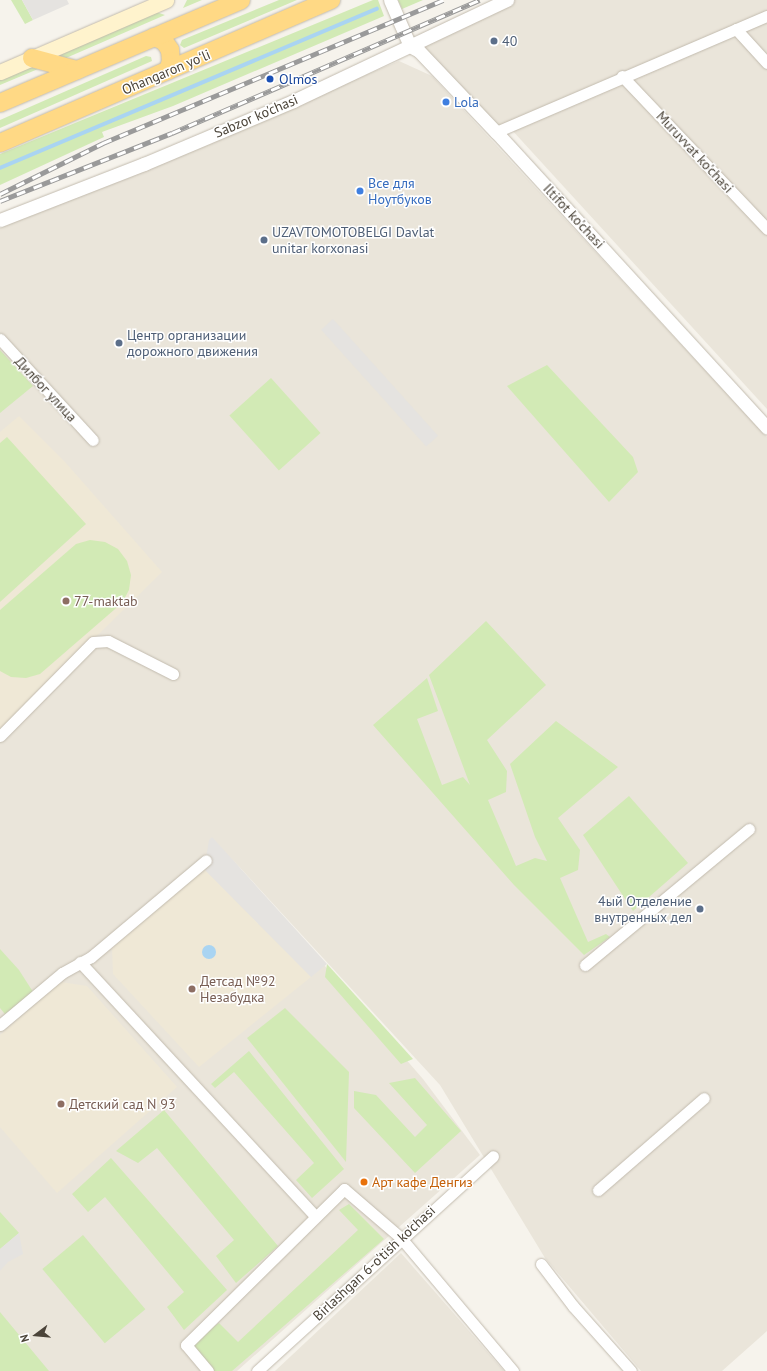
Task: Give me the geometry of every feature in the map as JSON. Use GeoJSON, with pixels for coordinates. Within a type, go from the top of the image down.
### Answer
{"type":"FeatureCollection","features":[{"type":"Feature","properties":{"kind":"highway"},"geometry":{"type":"LineString","coordinates":[[0,103],[241,0]]}},
{"type":"Feature","properties":{"kind":"highway","name":"Ohangaron yoʻli"},"geometry":{"type":"LineString","coordinates":[[0,143],[331,0]]}},
{"type":"Feature","properties":{"kind":"highway"},"geometry":{"type":"LineString","coordinates":[[154,37],[164,41],[170,50],[171,61],[168,71]]}},
{"type":"Feature","properties":{"kind":"highway"},"geometry":{"type":"LineString","coordinates":[[32,58],[78,70]]}},
{"type":"Feature","properties":{"kind":"main road"},"geometry":{"type":"LineString","coordinates":[[0,72],[166,0]]}},
{"type":"Feature","properties":{"kind":"street","name":"Iltifot ko'chasi"},"geometry":{"type":"LineString","coordinates":[[390,0],[410,46],[419,51],[496,132],[767,428]]}},
{"type":"Feature","properties":{"kind":"street","name":"Sabzor ko'chasi"},"geometry":{"type":"LineString","coordinates":[[0,220],[144,164],[293,101],[507,0]]}},
{"type":"Feature","properties":{"kind":"street"},"geometry":{"type":"LineString","coordinates":[[496,132],[622,76],[767,16]]}},
{"type":"Feature","properties":{"kind":"street"},"geometry":{"type":"LineString","coordinates":[[736,29],[767,63]]}},
{"type":"Feature","properties":{"kind":"street","name":"Muruvvat ko'chasi"},"geometry":{"type":"LineString","coordinates":[[622,76],[767,229]]}},
{"type":"Feature","properties":{"kind":"street","name":"Дилбог улица"},"geometry":{"type":"LineString","coordinates":[[0,339],[93,440]]}},
{"type":"Feature","properties":{"kind":"street"},"geometry":{"type":"LineString","coordinates":[[0,736],[80,653],[97,641],[108,642],[173,674]]}},
{"type":"Feature","properties":{"kind":"street"},"geometry":{"type":"LineString","coordinates":[[585,965],[748,829]]}},
{"type":"Feature","properties":{"kind":"street"},"geometry":{"type":"LineString","coordinates":[[0,1025],[62,973],[91,957],[206,860]]}},
{"type":"Feature","properties":{"kind":"street"},"geometry":{"type":"LineString","coordinates":[[80,962],[315,1216]]}},
{"type":"Feature","properties":{"kind":"street"},"geometry":{"type":"LineString","coordinates":[[598,1190],[704,1098]]}},
{"type":"Feature","properties":{"kind":"street","name":"Birlashgan 6-o'tish ko'chasi"},"geometry":{"type":"LineString","coordinates":[[257,1371],[401,1238],[493,1156]]}},
{"type":"Feature","properties":{"kind":"street"},"geometry":{"type":"LineString","coordinates":[[208,1371],[186,1345],[344,1189],[401,1238],[513,1371]]}},
{"type":"Feature","properties":{"kind":"street"},"geometry":{"type":"LineString","coordinates":[[541,1264],[573,1306],[631,1371]]}},
{"type":"Feature","properties":{"kind":"shaded area"},"geometry":{"type":"Polygon","coordinates":[[[22,0],[67,0],[69,4],[33,20],[22,0]]]}},
{"type":"Feature","properties":{"kind":"shaded area"},"geometry":{"type":"Polygon","coordinates":[[[507,0],[767,0],[767,16],[496,132],[410,46],[507,0]]]}},
{"type":"Feature","properties":{"kind":"shaded area"},"geometry":{"type":"Polygon","coordinates":[[[767,19],[767,409],[511,129],[767,19]]]}},
{"type":"Feature","properties":{"kind":"shaded area"},"geometry":{"type":"Polygon","coordinates":[[[399,61],[432,76],[767,437],[767,1331],[722,1371],[641,1371],[545,1258],[440,1085],[232,859],[423,1079],[480,1155],[237,1371],[0,1371],[0,228],[399,61]]]}},
{"type":"Feature","properties":{"kind":"shaded area"},"geometry":{"type":"Polygon","coordinates":[[[333,319],[438,436],[426,446],[321,330],[333,319]]]}},
{"type":"Feature","properties":{"kind":"shaded area","name":"77-maktab"},"geometry":{"type":"Polygon","coordinates":[[[19,416],[65,462],[162,572],[0,731],[0,432],[19,416]]]}},
{"type":"Feature","properties":{"kind":"shaded area"},"geometry":{"type":"Polygon","coordinates":[[[212,837],[327,964],[311,977],[204,869],[209,840],[212,837]]]}},
{"type":"Feature","properties":{"kind":"shaded area"},"geometry":{"type":"Polygon","coordinates":[[[204,869],[311,977],[199,1067],[113,974],[112,948],[204,869]]]}},
{"type":"Feature","properties":{"kind":"shaded area"},"geometry":{"type":"Polygon","coordinates":[[[61,982],[87,986],[177,1087],[57,1193],[0,1127],[0,1035],[61,982]]]}},
{"type":"Feature","properties":{"kind":"shaded area"},"geometry":{"type":"Polygon","coordinates":[[[19,1233],[23,1254],[8,1262],[0,1271],[0,1249],[19,1233]]]}},
{"type":"Feature","properties":{"kind":"shaded area"},"geometry":{"type":"Polygon","coordinates":[[[401,1253],[504,1371],[275,1371],[401,1253]]]}},
{"type":"Feature","properties":{"kind":"green space"},"geometry":{"type":"Polygon","coordinates":[[[11,0],[22,0],[33,20],[25,24],[11,0]]]}},
{"type":"Feature","properties":{"kind":"green space"},"geometry":{"type":"Polygon","coordinates":[[[187,0],[202,0],[183,8],[187,0]]]}},
{"type":"Feature","properties":{"kind":"green space"},"geometry":{"type":"Polygon","coordinates":[[[279,0],[297,0],[184,48],[180,45],[182,40],[279,0]]]}},
{"type":"Feature","properties":{"kind":"green space"},"geometry":{"type":"Polygon","coordinates":[[[373,0],[378,0],[384,16],[173,106],[102,132],[104,137],[0,185],[0,154],[373,0]]]}},
{"type":"Feature","properties":{"kind":"green space"},"geometry":{"type":"Polygon","coordinates":[[[398,0],[423,0],[402,9],[398,0]]]}},
{"type":"Feature","properties":{"kind":"green space"},"geometry":{"type":"Polygon","coordinates":[[[156,12],[165,15],[66,58],[56,55],[156,12]]]}},
{"type":"Feature","properties":{"kind":"green space"},"geometry":{"type":"Polygon","coordinates":[[[146,56],[151,57],[152,61],[0,128],[0,120],[146,56]]]}},
{"type":"Feature","properties":{"kind":"green space"},"geometry":{"type":"Polygon","coordinates":[[[30,67],[38,69],[0,85],[0,80],[30,67]]]}},
{"type":"Feature","properties":{"kind":"green space"},"geometry":{"type":"Polygon","coordinates":[[[0,350],[33,386],[0,413],[0,350]]]}},
{"type":"Feature","properties":{"kind":"green space"},"geometry":{"type":"Polygon","coordinates":[[[547,365],[633,457],[638,472],[609,502],[507,386],[547,365]]]}},
{"type":"Feature","properties":{"kind":"green space"},"geometry":{"type":"Polygon","coordinates":[[[271,378],[321,433],[279,470],[229,415],[271,378]]]}},
{"type":"Feature","properties":{"kind":"green space"},"geometry":{"type":"Polygon","coordinates":[[[7,437],[86,524],[0,602],[0,443],[7,437]]]}},
{"type":"Feature","properties":{"kind":"green space"},"geometry":{"type":"Polygon","coordinates":[[[90,540],[105,542],[118,549],[127,561],[131,575],[129,590],[122,603],[40,674],[26,678],[11,677],[0,671],[0,610],[76,544],[90,540]]]}},
{"type":"Feature","properties":{"kind":"green space"},"geometry":{"type":"Polygon","coordinates":[[[486,621],[546,685],[487,740],[507,771],[506,792],[488,800],[516,866],[535,858],[547,861],[535,837],[510,764],[556,721],[618,767],[558,818],[580,850],[578,870],[560,878],[588,942],[606,934],[610,937],[584,955],[514,885],[373,725],[427,678],[438,711],[417,719],[442,785],[463,777],[470,785],[429,675],[486,621]]]}},
{"type":"Feature","properties":{"kind":"green space"},"geometry":{"type":"Polygon","coordinates":[[[629,796],[688,863],[633,911],[583,835],[629,796]]]}},
{"type":"Feature","properties":{"kind":"green space"},"geometry":{"type":"Polygon","coordinates":[[[0,949],[19,970],[35,995],[9,1019],[0,1008],[0,949]]]}},
{"type":"Feature","properties":{"kind":"green space"},"geometry":{"type":"Polygon","coordinates":[[[327,964],[413,1059],[401,1064],[325,977],[327,964]]]}},
{"type":"Feature","properties":{"kind":"green space"},"geometry":{"type":"Polygon","coordinates":[[[285,1008],[349,1072],[346,1162],[247,1038],[285,1008]]]}},
{"type":"Feature","properties":{"kind":"green space"},"geometry":{"type":"Polygon","coordinates":[[[249,1051],[344,1169],[312,1198],[296,1180],[314,1163],[234,1072],[215,1088],[211,1084],[249,1051]]]}},
{"type":"Feature","properties":{"kind":"green space"},"geometry":{"type":"Polygon","coordinates":[[[415,1078],[461,1131],[415,1173],[354,1108],[354,1091],[376,1095],[415,1137],[427,1125],[389,1083],[415,1078]]]}},
{"type":"Feature","properties":{"kind":"green space"},"geometry":{"type":"Polygon","coordinates":[[[164,1110],[278,1246],[236,1283],[216,1256],[234,1240],[157,1148],[138,1163],[116,1151],[164,1110]]]}},
{"type":"Feature","properties":{"kind":"green space"},"geometry":{"type":"Polygon","coordinates":[[[111,1158],[227,1290],[184,1330],[167,1307],[184,1292],[105,1197],[88,1212],[72,1194],[111,1158]]]}},
{"type":"Feature","properties":{"kind":"green space"},"geometry":{"type":"Polygon","coordinates":[[[349,1204],[384,1239],[232,1371],[210,1371],[186,1345],[219,1323],[238,1342],[358,1230],[339,1210],[349,1204]]]}},
{"type":"Feature","properties":{"kind":"green space"},"geometry":{"type":"Polygon","coordinates":[[[0,1212],[19,1233],[0,1249],[0,1212]]]}},
{"type":"Feature","properties":{"kind":"green space"},"geometry":{"type":"Polygon","coordinates":[[[83,1235],[145,1309],[105,1343],[42,1269],[83,1235]]]}},
{"type":"Feature","properties":{"kind":"green space"},"geometry":{"type":"Polygon","coordinates":[[[0,1312],[49,1371],[0,1371],[0,1312]]]}},
{"type":"Feature","properties":{"kind":"water"},"geometry":{"type":"Polygon","coordinates":[[[209,945],[214,947],[216,952],[214,957],[209,959],[204,957],[202,952],[204,947],[209,945]]]}},
{"type":"Feature","properties":{"kind":"waterway"},"geometry":{"type":"LineString","coordinates":[[0,168],[377,9]]}},
{"type":"Feature","properties":{"kind":"railway"},"geometry":{"type":"LineString","coordinates":[[0,194],[103,143],[443,0]]}},
{"type":"Feature","properties":{"kind":"railway"},"geometry":{"type":"LineString","coordinates":[[0,201],[172,133],[479,0]]}},
{"type":"Feature","properties":{"kind":"place","name":"40"},"geometry":{"type":"Point","coordinates":[494,41]}},
{"type":"Feature","properties":{"kind":"place","name":"Olmos"},"geometry":{"type":"Point","coordinates":[270,79]}},
{"type":"Feature","properties":{"kind":"place","name":"Lola"},"geometry":{"type":"Point","coordinates":[446,102]}},
{"type":"Feature","properties":{"kind":"place","name":"Все для Ноутбуков"},"geometry":{"type":"Point","coordinates":[360,191]}},
{"type":"Feature","properties":{"kind":"place","name":"UZAVTOMOTOBELGI Davlat unitar korxonasi"},"geometry":{"type":"Point","coordinates":[264,240]}},
{"type":"Feature","properties":{"kind":"place","name":"Центр организации дорожного движения"},"geometry":{"type":"Point","coordinates":[119,343]}},
{"type":"Feature","properties":{"kind":"place","name":"77-maktab"},"geometry":{"type":"Point","coordinates":[66,601]}},
{"type":"Feature","properties":{"kind":"place","name":"4ый Отделение внутренных дел"},"geometry":{"type":"Point","coordinates":[700,909]}},
{"type":"Feature","properties":{"kind":"place","name":"Детсад №92 Незабудка"},"geometry":{"type":"Point","coordinates":[192,989]}},
{"type":"Feature","properties":{"kind":"place","name":"Детский сад N 93"},"geometry":{"type":"Point","coordinates":[61,1104]}},
{"type":"Feature","properties":{"kind":"place","name":"Арт кафе Денгиз"},"geometry":{"type":"Point","coordinates":[364,1182]}}]}
